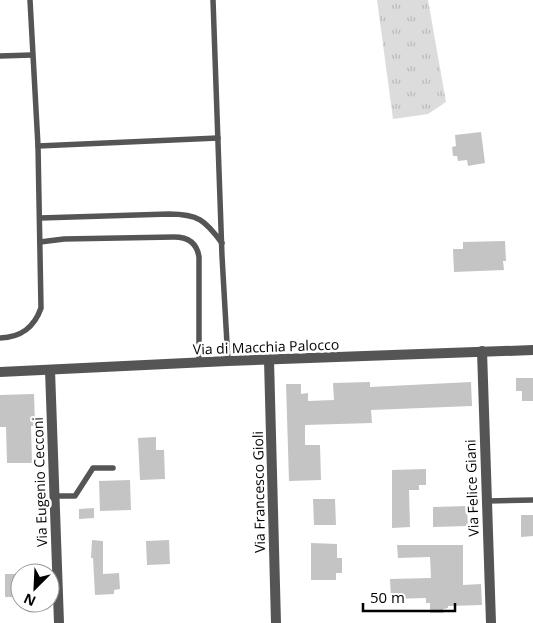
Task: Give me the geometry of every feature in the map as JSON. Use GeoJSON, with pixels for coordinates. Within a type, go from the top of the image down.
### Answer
{"type":"FeatureCollection","features":[{"type":"Feature","properties":{"kind":"street","name":"Via di Macchia Palocco"},"geometry":{"type":"LineString","coordinates":[[0,372],[533,350]]}},
{"type":"Feature","properties":{"kind":"street","name":"Via Felice Giani"},"geometry":{"type":"LineString","coordinates":[[482,352],[490,623]]}},
{"type":"Feature","properties":{"kind":"street","name":"Via Francesco Gioli"},"geometry":{"type":"LineString","coordinates":[[270,360],[276,623]]}},
{"type":"Feature","properties":{"kind":"street","name":"Via Eugenio Cecconi"},"geometry":{"type":"LineString","coordinates":[[50,370],[59,623]]}},
{"type":"Feature","properties":{"kind":"lane"},"geometry":{"type":"LineString","coordinates":[[0,338],[17,336],[27,331],[38,317],[41,308],[38,146],[30,0]]}},
{"type":"Feature","properties":{"kind":"lane"},"geometry":{"type":"LineString","coordinates":[[213,0],[228,362]]}},
{"type":"Feature","properties":{"kind":"lane"},"geometry":{"type":"LineString","coordinates":[[0,56],[32,55]]}},
{"type":"Feature","properties":{"kind":"lane"},"geometry":{"type":"LineString","coordinates":[[38,146],[218,138]]}},
{"type":"Feature","properties":{"kind":"lane"},"geometry":{"type":"LineString","coordinates":[[40,218],[190,215],[204,222],[222,243]]}},
{"type":"Feature","properties":{"kind":"lane"},"geometry":{"type":"LineString","coordinates":[[40,242],[64,239],[174,237],[186,238],[193,242],[197,247],[199,257],[199,363]]}},
{"type":"Feature","properties":{"kind":"lane"},"geometry":{"type":"LineString","coordinates":[[54,496],[75,496],[93,468],[113,468]]}},
{"type":"Feature","properties":{"kind":"lane"},"geometry":{"type":"LineString","coordinates":[[487,501],[533,500]]}},
{"type":"Feature","properties":{"kind":"green space"},"geometry":{"type":"Polygon","coordinates":[[[377,0],[428,0],[446,102],[428,114],[393,119],[377,0]]]}},
{"type":"Feature","properties":{"kind":"building"},"geometry":{"type":"Polygon","coordinates":[[[481,132],[485,163],[468,166],[467,160],[458,161],[457,156],[453,156],[452,147],[456,146],[455,135],[481,132]]]}},
{"type":"Feature","properties":{"kind":"building"},"geometry":{"type":"Polygon","coordinates":[[[505,241],[506,261],[503,261],[504,270],[454,272],[453,249],[463,249],[463,242],[505,241]]]}},
{"type":"Feature","properties":{"kind":"building"},"geometry":{"type":"Polygon","coordinates":[[[516,378],[533,378],[533,401],[522,401],[522,391],[516,391],[516,378]]]}},
{"type":"Feature","properties":{"kind":"building"},"geometry":{"type":"Polygon","coordinates":[[[370,382],[370,387],[471,382],[472,406],[371,410],[372,423],[305,425],[305,445],[320,445],[321,480],[289,481],[286,384],[301,384],[301,394],[308,393],[308,401],[334,400],[333,383],[370,382]]]}},
{"type":"Feature","properties":{"kind":"building"},"geometry":{"type":"Polygon","coordinates":[[[34,394],[35,426],[31,426],[32,463],[7,463],[6,427],[0,427],[0,395],[34,394]]]}},
{"type":"Feature","properties":{"kind":"building"},"geometry":{"type":"Polygon","coordinates":[[[156,437],[156,450],[164,450],[165,479],[140,480],[138,438],[156,437]]]}},
{"type":"Feature","properties":{"kind":"building"},"geometry":{"type":"Polygon","coordinates":[[[426,469],[426,485],[419,485],[419,490],[409,490],[410,527],[392,528],[392,470],[426,469]]]}},
{"type":"Feature","properties":{"kind":"building"},"geometry":{"type":"Polygon","coordinates":[[[130,480],[131,510],[100,511],[99,481],[130,480]]]}},
{"type":"Feature","properties":{"kind":"building"},"geometry":{"type":"Polygon","coordinates":[[[313,499],[335,499],[336,525],[314,525],[313,499]]]}},
{"type":"Feature","properties":{"kind":"building"},"geometry":{"type":"Polygon","coordinates":[[[467,506],[468,526],[433,527],[433,507],[467,506]]]}},
{"type":"Feature","properties":{"kind":"building"},"geometry":{"type":"Polygon","coordinates":[[[94,508],[94,518],[79,519],[79,509],[94,508]]]}},
{"type":"Feature","properties":{"kind":"building"},"geometry":{"type":"Polygon","coordinates":[[[521,515],[533,515],[533,536],[521,537],[521,515]]]}},
{"type":"Feature","properties":{"kind":"building"},"geometry":{"type":"Polygon","coordinates":[[[92,540],[103,541],[103,574],[119,573],[120,589],[114,590],[114,594],[95,595],[93,558],[91,558],[92,540]]]}},
{"type":"Feature","properties":{"kind":"building"},"geometry":{"type":"Polygon","coordinates":[[[169,540],[170,564],[147,565],[146,541],[169,540]]]}},
{"type":"Feature","properties":{"kind":"building"},"geometry":{"type":"Polygon","coordinates":[[[311,543],[337,544],[337,558],[342,558],[342,573],[336,573],[336,580],[311,580],[311,543]]]}},
{"type":"Feature","properties":{"kind":"building"},"geometry":{"type":"Polygon","coordinates":[[[397,545],[463,545],[463,585],[481,584],[482,605],[448,606],[448,608],[443,609],[444,613],[430,613],[430,603],[426,603],[426,598],[391,599],[390,579],[431,578],[430,557],[398,558],[397,545]]]}},
{"type":"Feature","properties":{"kind":"building"},"geometry":{"type":"Polygon","coordinates":[[[5,574],[10,574],[10,597],[5,597],[5,574]]]}}]}
